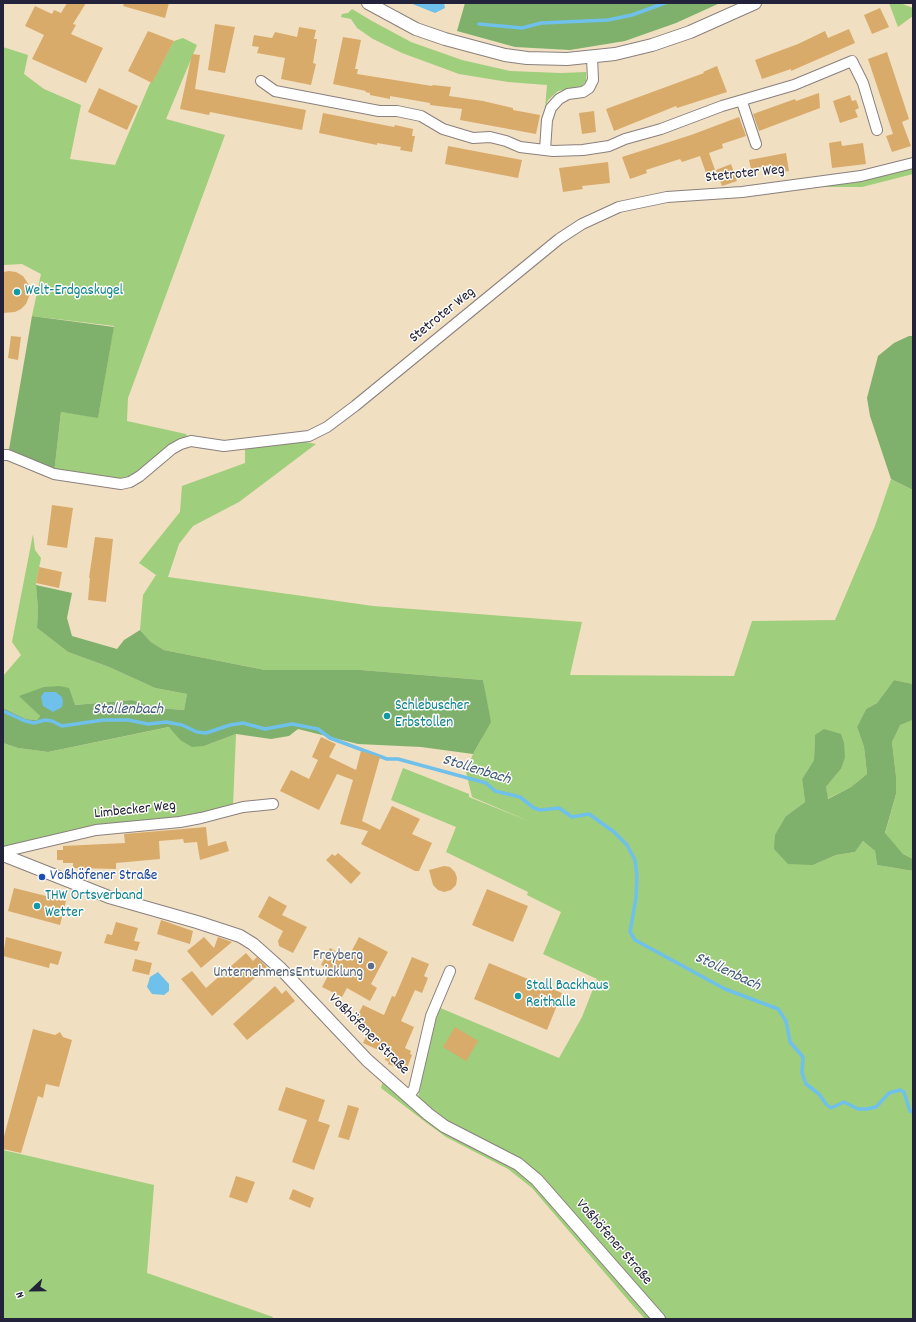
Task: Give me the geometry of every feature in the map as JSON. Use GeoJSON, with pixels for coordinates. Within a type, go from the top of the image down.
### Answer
{"type":"FeatureCollection","features":[{"type":"Feature","properties":{"kind":"street"},"geometry":{"type":"LineString","coordinates":[[368,3],[416,29],[445,39],[505,55],[527,58],[592,57],[615,54],[652,45],[690,32],[755,3]]}},
{"type":"Feature","properties":{"kind":"street"},"geometry":{"type":"LineString","coordinates":[[545,150],[548,120],[551,108],[559,99],[568,94],[583,92],[589,88],[593,80],[592,57]]}},
{"type":"Feature","properties":{"kind":"street"},"geometry":{"type":"LineString","coordinates":[[261,81],[276,91],[379,111],[397,111],[421,116],[443,129],[473,138],[490,138],[520,147],[545,150],[583,150],[609,146],[624,139],[661,129],[722,106],[742,102],[794,85],[852,61],[863,83],[878,130]]}},
{"type":"Feature","properties":{"kind":"street"},"geometry":{"type":"LineString","coordinates":[[742,102],[756,144]]}},
{"type":"Feature","properties":{"kind":"street","name":"Stetroter Weg"},"geometry":{"type":"LineString","coordinates":[[3,455],[8,455],[54,474],[121,484],[130,482],[140,476],[172,449],[191,441],[224,446],[309,436],[327,427],[355,406],[559,239],[582,224],[619,208],[667,197],[742,192],[861,176],[913,163]]}},
{"type":"Feature","properties":{"kind":"street","name":"Limbecker Weg"},"geometry":{"type":"LineString","coordinates":[[3,855],[7,851],[96,830],[180,822],[243,807],[273,804]]}},
{"type":"Feature","properties":{"kind":"street","name":"Voßhöfener Straße"},"geometry":{"type":"LineString","coordinates":[[3,855],[109,898],[197,922],[240,936],[266,955],[346,1040],[408,1097],[444,1126],[518,1164],[537,1180],[659,1319]]}},
{"type":"Feature","properties":{"kind":"street"},"geometry":{"type":"LineString","coordinates":[[408,1097],[414,1089],[431,1016],[450,971]]}},
{"type":"Feature","properties":{"kind":"green space"},"geometry":{"type":"Polygon","coordinates":[[[465,3],[720,3],[676,23],[625,41],[570,50],[515,47],[457,31],[465,3]]]}},
{"type":"Feature","properties":{"kind":"green space"},"geometry":{"type":"Polygon","coordinates":[[[889,3],[900,3],[913,8],[913,16],[898,27],[889,3]]]}},
{"type":"Feature","properties":{"kind":"green space"},"geometry":{"type":"Polygon","coordinates":[[[352,9],[411,42],[462,60],[510,71],[561,73],[586,72],[586,81],[582,86],[558,91],[548,100],[545,109],[547,85],[508,82],[459,74],[402,53],[373,39],[357,28],[351,19],[341,17],[342,14],[348,13],[352,9]]]}},
{"type":"Feature","properties":{"kind":"green space"},"geometry":{"type":"Polygon","coordinates":[[[183,38],[197,45],[166,119],[225,135],[128,398],[127,421],[186,434],[188,438],[129,480],[54,474],[61,412],[98,417],[114,326],[32,316],[41,274],[22,264],[3,265],[3,47],[28,55],[24,74],[44,89],[81,105],[70,159],[115,165],[150,83],[152,82],[174,41],[183,38]]]}},
{"type":"Feature","properties":{"kind":"green space"},"geometry":{"type":"Polygon","coordinates":[[[913,165],[913,174],[862,187],[809,187],[913,165]]]}},
{"type":"Feature","properties":{"kind":"green space"},"geometry":{"type":"Polygon","coordinates":[[[32,316],[114,327],[98,418],[61,412],[54,474],[8,455],[32,316]]]}},
{"type":"Feature","properties":{"kind":"green space"},"geometry":{"type":"Polygon","coordinates":[[[909,336],[913,336],[913,490],[891,479],[870,416],[867,398],[878,356],[894,343],[909,336]]]}},
{"type":"Feature","properties":{"kind":"green space"},"geometry":{"type":"Polygon","coordinates":[[[299,441],[316,444],[239,502],[193,526],[179,544],[168,577],[373,606],[582,622],[570,675],[734,676],[752,621],[835,620],[875,526],[891,479],[913,490],[913,684],[894,680],[877,703],[866,709],[857,727],[864,747],[867,774],[851,787],[827,799],[826,787],[841,769],[815,735],[814,760],[802,779],[805,802],[786,816],[813,865],[836,855],[855,852],[863,841],[875,851],[877,865],[913,871],[913,1319],[666,1319],[551,1188],[436,1114],[418,1097],[422,1078],[423,1059],[438,1007],[559,1058],[582,1017],[597,979],[543,954],[561,912],[527,895],[528,892],[446,852],[456,827],[391,800],[403,768],[469,794],[469,797],[531,822],[472,797],[466,772],[473,754],[482,738],[486,701],[483,680],[361,670],[265,670],[164,650],[151,642],[140,630],[143,595],[156,575],[139,563],[180,512],[182,486],[245,463],[245,446],[299,441]]]}},
{"type":"Feature","properties":{"kind":"green space"},"geometry":{"type":"Polygon","coordinates":[[[33,534],[35,550],[41,558],[36,583],[38,609],[37,628],[68,652],[109,667],[155,688],[187,694],[184,710],[158,708],[132,700],[75,705],[20,696],[40,716],[37,720],[26,719],[3,708],[3,676],[21,655],[12,642],[33,534]]]}},
{"type":"Feature","properties":{"kind":"green space"},"geometry":{"type":"Polygon","coordinates":[[[36,585],[72,593],[67,618],[72,636],[117,649],[124,640],[140,630],[151,642],[164,650],[265,670],[361,670],[483,680],[491,722],[473,754],[421,747],[358,744],[298,729],[289,736],[271,739],[236,734],[204,746],[192,747],[180,740],[169,727],[48,752],[18,748],[3,743],[3,708],[26,719],[37,720],[40,716],[19,696],[44,687],[60,686],[69,688],[75,705],[132,700],[158,708],[184,710],[187,694],[155,688],[109,667],[68,652],[37,628],[38,609],[36,585]]]}},
{"type":"Feature","properties":{"kind":"green space"},"geometry":{"type":"Polygon","coordinates":[[[894,680],[913,684],[913,720],[900,725],[892,742],[896,776],[896,794],[885,833],[903,854],[913,859],[913,871],[877,865],[875,851],[863,841],[855,852],[836,855],[813,865],[788,864],[774,849],[775,835],[786,816],[805,802],[802,779],[814,760],[815,735],[824,729],[841,734],[844,743],[845,757],[841,769],[826,787],[828,799],[851,787],[867,774],[864,747],[857,727],[866,709],[877,703],[894,680]]]}},
{"type":"Feature","properties":{"kind":"green space"},"geometry":{"type":"Polygon","coordinates":[[[913,720],[913,859],[903,854],[885,834],[896,794],[896,776],[892,742],[899,725],[913,720]]]}},
{"type":"Feature","properties":{"kind":"green space"},"geometry":{"type":"Polygon","coordinates":[[[170,727],[180,740],[204,746],[236,734],[233,806],[197,817],[100,827],[3,847],[3,743],[18,748],[48,752],[170,727]]]}},
{"type":"Feature","properties":{"kind":"green space"},"geometry":{"type":"Polygon","coordinates":[[[383,1081],[530,1180],[652,1319],[645,1319],[634,1307],[532,1188],[508,1169],[446,1137],[381,1088],[383,1081]]]}},
{"type":"Feature","properties":{"kind":"green space"},"geometry":{"type":"Polygon","coordinates":[[[3,1150],[154,1185],[147,1273],[273,1317],[272,1319],[3,1319],[3,1150]]]}},
{"type":"Feature","properties":{"kind":"water"},"geometry":{"type":"Polygon","coordinates":[[[410,3],[444,3],[445,8],[435,13],[410,3]]]}},
{"type":"Feature","properties":{"kind":"water"},"geometry":{"type":"Polygon","coordinates":[[[44,692],[56,692],[62,697],[62,707],[53,712],[43,706],[41,697],[44,692]]]}},
{"type":"Feature","properties":{"kind":"water"},"geometry":{"type":"Polygon","coordinates":[[[158,972],[169,984],[169,991],[164,995],[152,994],[147,987],[150,977],[158,972]]]}},
{"type":"Feature","properties":{"kind":"building"},"geometry":{"type":"Polygon","coordinates":[[[67,3],[86,3],[73,24],[76,25],[71,34],[103,48],[86,83],[32,59],[44,35],[25,26],[35,6],[52,14],[54,10],[61,13],[67,3]]]}},
{"type":"Feature","properties":{"kind":"building"},"geometry":{"type":"Polygon","coordinates":[[[124,3],[169,3],[165,18],[123,6],[124,3]]]}},
{"type":"Feature","properties":{"kind":"building"},"geometry":{"type":"Polygon","coordinates":[[[880,8],[889,27],[872,34],[864,15],[880,8]]]}},
{"type":"Feature","properties":{"kind":"building"},"geometry":{"type":"Polygon","coordinates":[[[215,24],[235,27],[225,73],[208,70],[215,24]]]}},
{"type":"Feature","properties":{"kind":"building"},"geometry":{"type":"Polygon","coordinates":[[[299,27],[316,30],[314,39],[317,39],[313,63],[316,64],[311,85],[281,79],[285,58],[257,53],[259,47],[252,46],[254,35],[272,38],[275,32],[297,37],[299,27]]]}},
{"type":"Feature","properties":{"kind":"building"},"geometry":{"type":"Polygon","coordinates":[[[849,29],[855,43],[791,71],[791,69],[762,79],[755,60],[798,44],[825,31],[828,38],[849,29]]]}},
{"type":"Feature","properties":{"kind":"building"},"geometry":{"type":"Polygon","coordinates":[[[148,31],[174,41],[152,83],[128,71],[148,31]]]}},
{"type":"Feature","properties":{"kind":"building"},"geometry":{"type":"Polygon","coordinates":[[[343,37],[361,40],[355,69],[358,69],[357,74],[432,86],[451,87],[449,96],[483,101],[513,108],[513,110],[540,115],[536,134],[460,120],[462,109],[430,105],[430,103],[390,96],[390,99],[370,95],[370,93],[365,92],[366,91],[333,84],[343,37]]]}},
{"type":"Feature","properties":{"kind":"building"},"geometry":{"type":"Polygon","coordinates":[[[887,52],[909,119],[902,122],[911,146],[892,152],[886,136],[893,134],[868,59],[887,52]]]}},
{"type":"Feature","properties":{"kind":"building"},"geometry":{"type":"Polygon","coordinates":[[[192,54],[200,55],[195,89],[306,110],[302,130],[210,112],[209,115],[180,109],[192,54]]]}},
{"type":"Feature","properties":{"kind":"building"},"geometry":{"type":"Polygon","coordinates":[[[717,66],[727,92],[677,108],[676,106],[614,131],[606,109],[704,73],[703,72],[717,66]]]}},
{"type":"Feature","properties":{"kind":"building"},"geometry":{"type":"Polygon","coordinates":[[[99,88],[138,106],[127,130],[88,112],[99,88]]]}},
{"type":"Feature","properties":{"kind":"building"},"geometry":{"type":"Polygon","coordinates":[[[819,93],[820,108],[759,131],[753,114],[795,99],[796,101],[819,93]]]}},
{"type":"Feature","properties":{"kind":"building"},"geometry":{"type":"Polygon","coordinates":[[[850,95],[852,101],[856,100],[859,108],[855,110],[858,117],[840,123],[833,101],[850,95]]]}},
{"type":"Feature","properties":{"kind":"building"},"geometry":{"type":"Polygon","coordinates":[[[594,111],[596,132],[582,134],[579,113],[594,111]]]}},
{"type":"Feature","properties":{"kind":"building"},"geometry":{"type":"Polygon","coordinates":[[[323,113],[394,127],[395,125],[413,129],[412,136],[415,136],[412,152],[400,150],[401,147],[377,143],[377,145],[319,133],[323,113]]]}},
{"type":"Feature","properties":{"kind":"building"},"geometry":{"type":"Polygon","coordinates":[[[739,117],[746,136],[722,144],[723,148],[709,153],[715,170],[706,173],[700,156],[682,162],[680,159],[646,170],[647,173],[630,179],[622,157],[691,135],[739,117]]]}},
{"type":"Feature","properties":{"kind":"building"},"geometry":{"type":"Polygon","coordinates":[[[841,141],[842,146],[863,143],[866,164],[832,168],[829,143],[841,141]]]}},
{"type":"Feature","properties":{"kind":"building"},"geometry":{"type":"Polygon","coordinates":[[[448,146],[522,160],[518,178],[445,164],[448,146]]]}},
{"type":"Feature","properties":{"kind":"building"},"geometry":{"type":"Polygon","coordinates":[[[786,153],[789,171],[771,174],[770,165],[751,169],[749,160],[786,153]]]}},
{"type":"Feature","properties":{"kind":"building"},"geometry":{"type":"Polygon","coordinates":[[[608,162],[610,183],[582,186],[583,189],[563,192],[559,168],[608,162]]]}},
{"type":"Feature","properties":{"kind":"building"},"geometry":{"type":"Polygon","coordinates":[[[731,164],[737,181],[722,186],[716,170],[731,164]]]}},
{"type":"Feature","properties":{"kind":"building","name":"Welt-Erdgaskugel"},"geometry":{"type":"Polygon","coordinates":[[[3,272],[16,272],[23,276],[29,285],[30,294],[26,304],[21,309],[15,312],[3,313],[3,272]]]}},
{"type":"Feature","properties":{"kind":"building"},"geometry":{"type":"Polygon","coordinates":[[[11,336],[21,337],[18,360],[8,358],[11,336]]]}},
{"type":"Feature","properties":{"kind":"building"},"geometry":{"type":"Polygon","coordinates":[[[52,505],[73,508],[67,548],[47,545],[52,505]]]}},
{"type":"Feature","properties":{"kind":"building"},"geometry":{"type":"Polygon","coordinates":[[[95,537],[113,539],[106,602],[88,600],[89,578],[95,537]]]}},
{"type":"Feature","properties":{"kind":"building"},"geometry":{"type":"Polygon","coordinates":[[[39,567],[62,572],[59,588],[36,583],[39,567]]]}},
{"type":"Feature","properties":{"kind":"building"},"geometry":{"type":"Polygon","coordinates":[[[321,737],[336,744],[329,757],[356,770],[361,751],[380,757],[362,821],[380,830],[392,806],[420,819],[412,834],[432,843],[419,871],[415,871],[361,844],[368,831],[340,824],[353,780],[337,774],[319,810],[280,791],[291,770],[309,779],[318,760],[312,757],[321,737]]]}},
{"type":"Feature","properties":{"kind":"building"},"geometry":{"type":"Polygon","coordinates":[[[206,827],[208,846],[226,841],[229,851],[200,860],[197,842],[184,843],[183,839],[159,841],[160,859],[116,863],[116,869],[73,868],[73,863],[63,863],[63,860],[57,860],[57,850],[63,850],[63,846],[125,843],[124,834],[206,827]]]}},
{"type":"Feature","properties":{"kind":"building"},"geometry":{"type":"Polygon","coordinates":[[[338,853],[361,873],[351,884],[326,860],[332,854],[335,856],[338,853]]]}},
{"type":"Feature","properties":{"kind":"building"},"geometry":{"type":"Polygon","coordinates":[[[444,866],[450,867],[455,872],[457,878],[456,885],[451,890],[444,892],[438,890],[433,885],[429,870],[444,866]]]}},
{"type":"Feature","properties":{"kind":"building","name":"THW Ortsverband Wetter"},"geometry":{"type":"Polygon","coordinates":[[[14,888],[66,901],[60,925],[8,911],[14,888]]]}},
{"type":"Feature","properties":{"kind":"building"},"geometry":{"type":"Polygon","coordinates":[[[487,889],[528,906],[513,942],[472,925],[487,889]]]}},
{"type":"Feature","properties":{"kind":"building"},"geometry":{"type":"Polygon","coordinates":[[[269,896],[287,906],[282,915],[307,927],[293,953],[279,946],[278,941],[283,931],[258,917],[269,896]]]}},
{"type":"Feature","properties":{"kind":"building"},"geometry":{"type":"Polygon","coordinates":[[[161,920],[193,931],[190,944],[157,934],[161,920]]]}},
{"type":"Feature","properties":{"kind":"building"},"geometry":{"type":"Polygon","coordinates":[[[116,922],[138,928],[134,941],[140,942],[137,951],[104,943],[107,934],[112,935],[116,922]]]}},
{"type":"Feature","properties":{"kind":"building"},"geometry":{"type":"Polygon","coordinates":[[[6,937],[62,952],[58,965],[50,963],[49,968],[3,956],[6,937]]]}},
{"type":"Feature","properties":{"kind":"building"},"geometry":{"type":"Polygon","coordinates":[[[204,937],[214,948],[218,937],[232,942],[201,968],[187,951],[204,937]]]}},
{"type":"Feature","properties":{"kind":"building"},"geometry":{"type":"Polygon","coordinates":[[[359,937],[388,952],[371,984],[377,988],[370,1001],[347,988],[342,997],[322,987],[331,970],[321,965],[330,948],[348,958],[359,937]]]}},
{"type":"Feature","properties":{"kind":"building"},"geometry":{"type":"Polygon","coordinates":[[[246,953],[253,961],[257,957],[267,967],[212,1016],[181,979],[192,971],[206,988],[246,953]]]}},
{"type":"Feature","properties":{"kind":"building"},"geometry":{"type":"Polygon","coordinates":[[[412,957],[429,964],[424,976],[428,978],[422,993],[415,990],[401,1021],[414,1027],[405,1048],[411,1051],[410,1054],[412,1055],[406,1071],[388,1064],[389,1062],[385,1060],[387,1054],[363,1043],[368,1033],[353,1025],[363,1005],[384,1015],[392,996],[395,997],[412,957]]]}},
{"type":"Feature","properties":{"kind":"building"},"geometry":{"type":"Polygon","coordinates":[[[135,959],[152,963],[149,975],[132,971],[135,959]]]}},
{"type":"Feature","properties":{"kind":"building","name":"Stall Backhaus Reithalle"},"geometry":{"type":"Polygon","coordinates":[[[489,963],[562,993],[547,1030],[474,999],[489,963]]]}},
{"type":"Feature","properties":{"kind":"building"},"geometry":{"type":"Polygon","coordinates":[[[275,986],[282,994],[286,990],[295,1001],[247,1040],[233,1024],[275,986]]]}},
{"type":"Feature","properties":{"kind":"building"},"geometry":{"type":"Polygon","coordinates":[[[455,1027],[478,1041],[466,1061],[443,1047],[455,1027]]]}},
{"type":"Feature","properties":{"kind":"building"},"geometry":{"type":"Polygon","coordinates":[[[33,1029],[55,1035],[60,1032],[63,1037],[72,1040],[59,1087],[46,1084],[43,1098],[38,1096],[21,1153],[3,1149],[3,1140],[33,1029]]]}},
{"type":"Feature","properties":{"kind":"building"},"geometry":{"type":"Polygon","coordinates":[[[286,1087],[325,1100],[318,1121],[330,1125],[314,1170],[292,1162],[307,1120],[278,1110],[286,1087]]]}},
{"type":"Feature","properties":{"kind":"building"},"geometry":{"type":"Polygon","coordinates":[[[348,1105],[359,1108],[349,1140],[338,1137],[348,1105]]]}},
{"type":"Feature","properties":{"kind":"building"},"geometry":{"type":"Polygon","coordinates":[[[236,1176],[255,1182],[247,1203],[229,1197],[236,1176]]]}},
{"type":"Feature","properties":{"kind":"building"},"geometry":{"type":"Polygon","coordinates":[[[293,1189],[314,1198],[310,1208],[289,1199],[293,1189]]]}},
{"type":"Feature","properties":{"kind":"waterway"},"geometry":{"type":"LineString","coordinates":[[479,24],[522,28],[541,23],[608,20],[632,15],[665,3]]}},
{"type":"Feature","properties":{"kind":"waterway","name":"Stollenbach"},"geometry":{"type":"LineString","coordinates":[[3,711],[25,721],[34,723],[45,720],[52,721],[62,726],[103,720],[128,720],[148,724],[166,722],[182,725],[197,732],[206,733],[230,725],[243,723],[265,729],[292,724],[318,729],[330,738],[387,759],[398,759],[486,783],[495,791],[520,797],[534,808],[540,810],[559,808],[572,817],[589,814],[614,832],[627,845],[635,860],[637,875],[636,898],[630,932],[635,940],[725,989],[778,1009],[786,1021],[790,1042],[803,1057],[802,1073],[806,1084],[819,1094],[831,1108],[844,1102],[858,1109],[876,1107],[889,1093],[900,1090],[904,1092],[910,1111],[913,1112]]}},
{"type":"Feature","properties":{"kind":"place","name":"Welt-Erdgaskugel"},"geometry":{"type":"Point","coordinates":[17,292]}},
{"type":"Feature","properties":{"kind":"place","name":"Schlebuscher Erbstollen"},"geometry":{"type":"Point","coordinates":[387,716]}},
{"type":"Feature","properties":{"kind":"place","name":"Voßhöfener Straße"},"geometry":{"type":"Point","coordinates":[42,877]}},
{"type":"Feature","properties":{"kind":"place","name":"THW Ortsverband Wetter"},"geometry":{"type":"Point","coordinates":[37,906]}},
{"type":"Feature","properties":{"kind":"place","name":"Freyberg UnternehmensEntwicklung"},"geometry":{"type":"Point","coordinates":[371,966]}},
{"type":"Feature","properties":{"kind":"place","name":"Stall Backhaus Reithalle"},"geometry":{"type":"Point","coordinates":[518,996]}}]}
